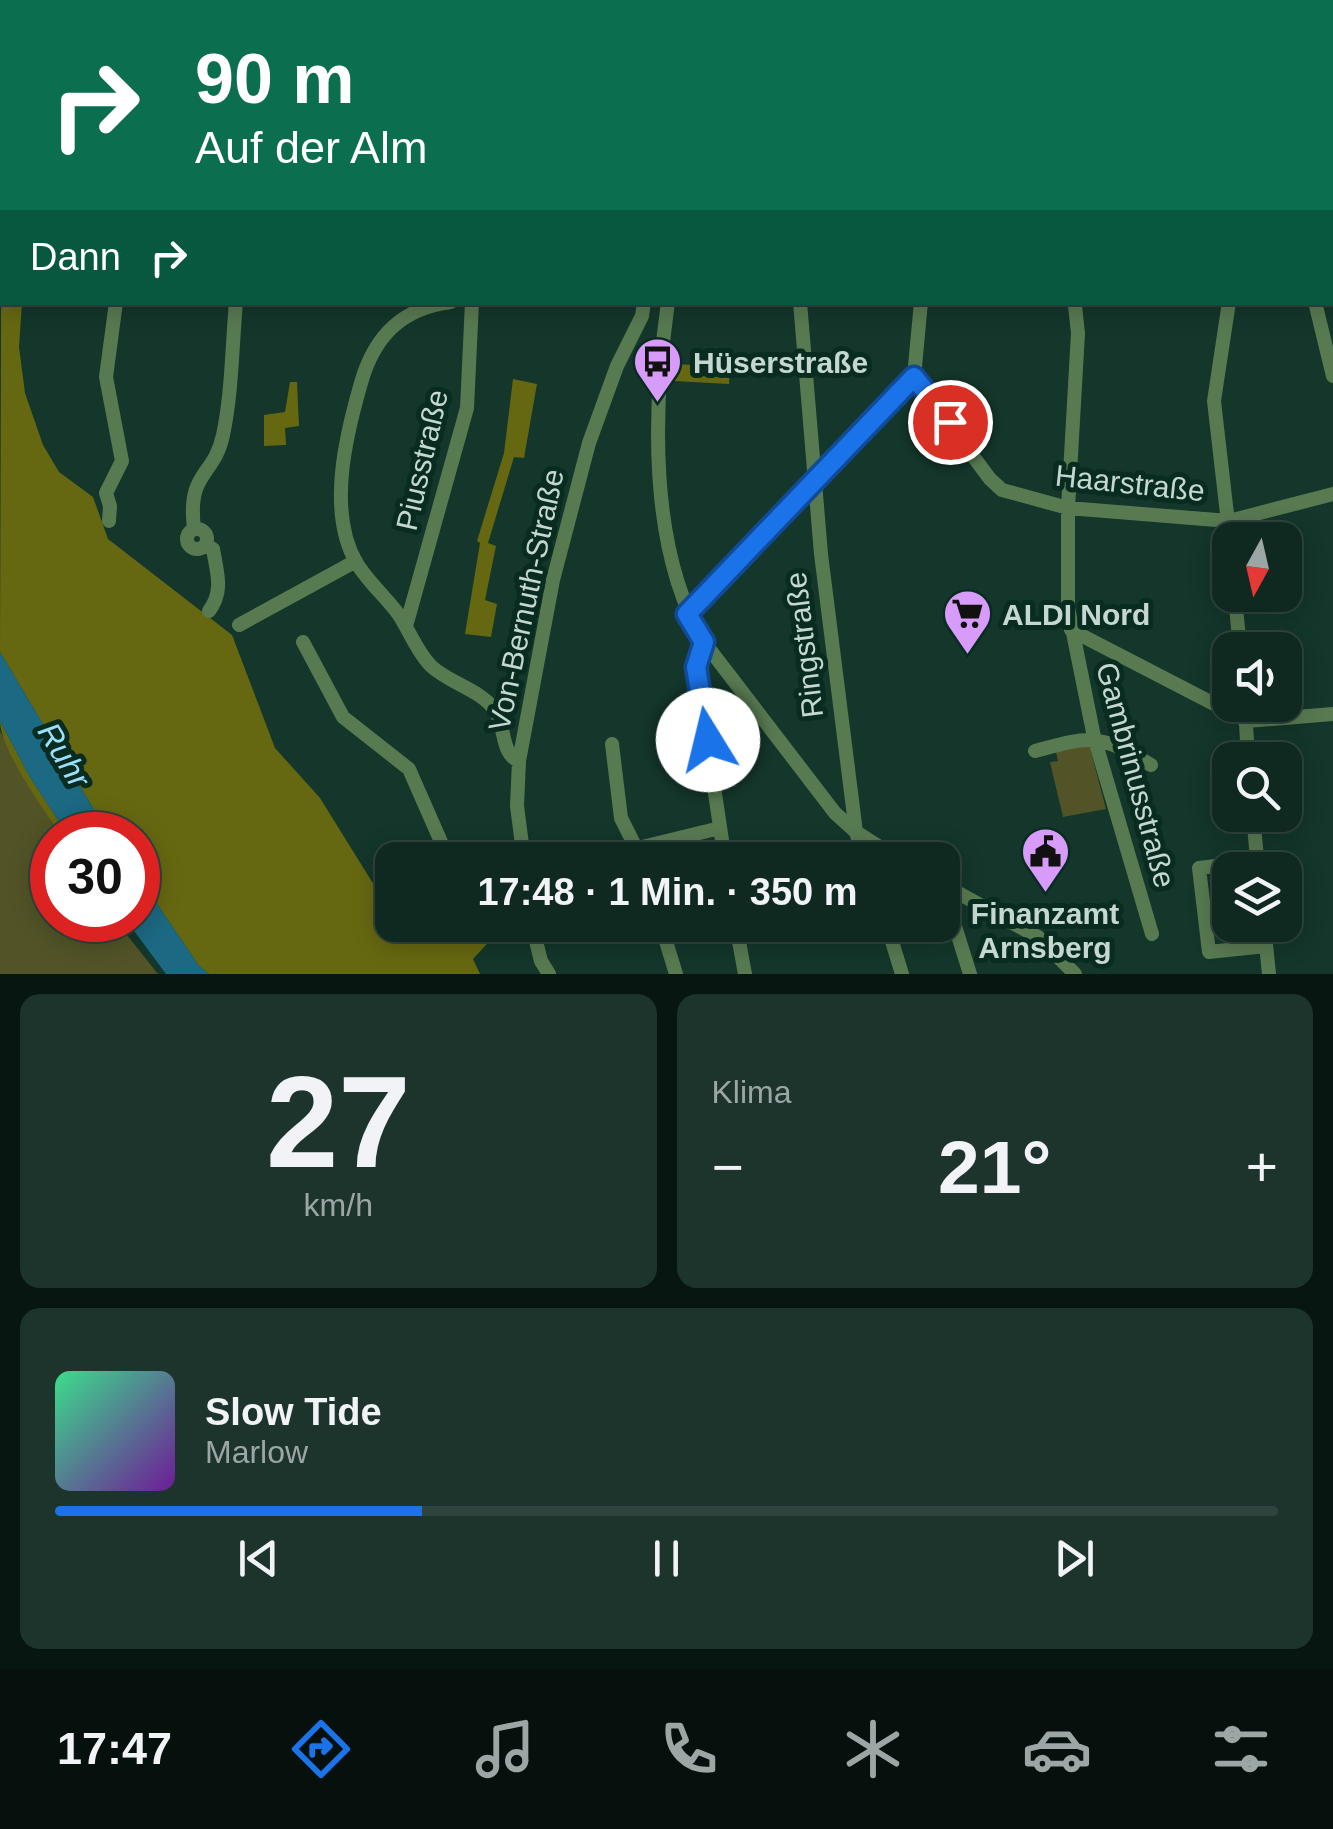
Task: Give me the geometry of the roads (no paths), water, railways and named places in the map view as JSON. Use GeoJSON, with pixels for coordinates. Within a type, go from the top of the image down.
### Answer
{"type":"FeatureCollection","features":[{"type":"Feature","properties":{"kind":"street"},"geometry":{"type":"LineString","coordinates":[[109,521],[106,494],[122,462],[106,377],[116,305]]}},
{"type":"Feature","properties":{"kind":"street"},"geometry":{"type":"LineString","coordinates":[[209,612],[219,598],[212,550],[205,545],[196,549],[188,543],[188,533],[194,529],[195,485],[217,452],[224,430],[236,305]]}},
{"type":"Feature","properties":{"kind":"street"},"geometry":{"type":"LineString","coordinates":[[440,305],[394,326],[378,342],[366,367],[350,432],[342,509],[356,561],[406,626],[419,652],[436,670],[493,707],[508,752],[519,761]]}},
{"type":"Feature","properties":{"kind":"street","name":"Piusstraße"},"geometry":{"type":"LineString","coordinates":[[406,626],[467,408],[472,305]]}},
{"type":"Feature","properties":{"kind":"street","name":"Von-Bernuth-Straße"},"geometry":{"type":"LineString","coordinates":[[522,842],[517,806],[519,761],[552,580],[582,467],[612,378],[644,305]]}},
{"type":"Feature","properties":{"kind":"street"},"geometry":{"type":"LineString","coordinates":[[668,305],[659,371],[659,448],[668,546],[687,614],[814,787],[856,832],[872,842]]}},
{"type":"Feature","properties":{"kind":"street","name":"Ringstraße"},"geometry":{"type":"LineString","coordinates":[[800,305],[815,482],[859,842]]}},
{"type":"Feature","properties":{"kind":"street"},"geometry":{"type":"LineString","coordinates":[[687,614],[914,377],[921,305]]}},
{"type":"Feature","properties":{"kind":"street"},"geometry":{"type":"LineString","coordinates":[[1228,521],[1214,401],[1229,305]]}},
{"type":"Feature","properties":{"kind":"street"},"geometry":{"type":"LineString","coordinates":[[1316,305],[1333,376]]}},
{"type":"Feature","properties":{"kind":"street","name":"Gambrinusstraße"},"geometry":{"type":"LineString","coordinates":[[1075,306],[1078,333],[1068,508],[1068,608],[1094,737],[1152,934]]}},
{"type":"Feature","properties":{"kind":"street","name":"Haarstraße"},"geometry":{"type":"LineString","coordinates":[[914,377],[1002,490],[1068,508],[1228,521],[1333,494]]}},
{"type":"Feature","properties":{"kind":"street"},"geometry":{"type":"LineString","coordinates":[[239,624],[356,561]]}},
{"type":"Feature","properties":{"kind":"street"},"geometry":{"type":"LineString","coordinates":[[1071,630],[1212,697]]}},
{"type":"Feature","properties":{"kind":"street"},"geometry":{"type":"LineString","coordinates":[[302,642],[343,716],[408,769],[440,842]]}},
{"type":"Feature","properties":{"kind":"street"},"geometry":{"type":"LineString","coordinates":[[704,642],[696,667],[723,842]]}},
{"type":"Feature","properties":{"kind":"street"},"geometry":{"type":"LineString","coordinates":[[1302,714],[1333,714]]}},
{"type":"Feature","properties":{"kind":"street"},"geometry":{"type":"LineString","coordinates":[[1035,751],[1094,737],[1116,744],[1151,766]]}},
{"type":"Feature","properties":{"kind":"street"},"geometry":{"type":"LineString","coordinates":[[612,744],[621,818],[634,842]]}},
{"type":"Feature","properties":{"kind":"street"},"geometry":{"type":"LineString","coordinates":[[677,842],[720,828]]}},
{"type":"Feature","properties":{"kind":"street"},"geometry":{"type":"LineString","coordinates":[[1212,868],[1198,868],[1209,952],[1266,946]]}},
{"type":"Feature","properties":{"kind":"street"},"geometry":{"type":"LineString","coordinates":[[960,894],[1038,937],[1075,974]]}},
{"type":"Feature","properties":{"kind":"street"},"geometry":{"type":"LineString","coordinates":[[537,942],[549,974]]}},
{"type":"Feature","properties":{"kind":"street"},"geometry":{"type":"LineString","coordinates":[[666,942],[676,974]]}},
{"type":"Feature","properties":{"kind":"street"},"geometry":{"type":"LineString","coordinates":[[739,942],[744,974]]}},
{"type":"Feature","properties":{"kind":"street"},"geometry":{"type":"LineString","coordinates":[[892,942],[902,974]]}},
{"type":"Feature","properties":{"kind":"street"},"geometry":{"type":"LineString","coordinates":[[960,942],[970,974]]}},
{"type":"Feature","properties":{"kind":"street"},"geometry":{"type":"LineString","coordinates":[[1266,942],[1270,974]]}},
{"type":"Feature","properties":{"kind":"water"},"geometry":{"type":"Polygon","coordinates":[[[0,652],[95,812],[53,812],[0,721],[0,652]]]}},
{"type":"Feature","properties":{"kind":"water"},"geometry":{"type":"Polygon","coordinates":[[[160,908],[199,966],[209,974],[166,974],[142,942],[160,942],[160,908]]]}},
{"type":"Feature","properties":{"kind":"place","name":"Hüserstraße"},"geometry":{"type":"Point","coordinates":[658,404]}},
{"type":"Feature","properties":{"kind":"place","name":"ALDI Nord"},"geometry":{"type":"Point","coordinates":[967,656]}},
{"type":"Feature","properties":{"kind":"place","name":"Finanzamt Arnsberg"},"geometry":{"type":"Point","coordinates":[1045,894]}},
{"type":"Feature","properties":{"kind":"water label","name":"Ruhr"},"geometry":{"type":"Point","coordinates":[64,755]}}]}
